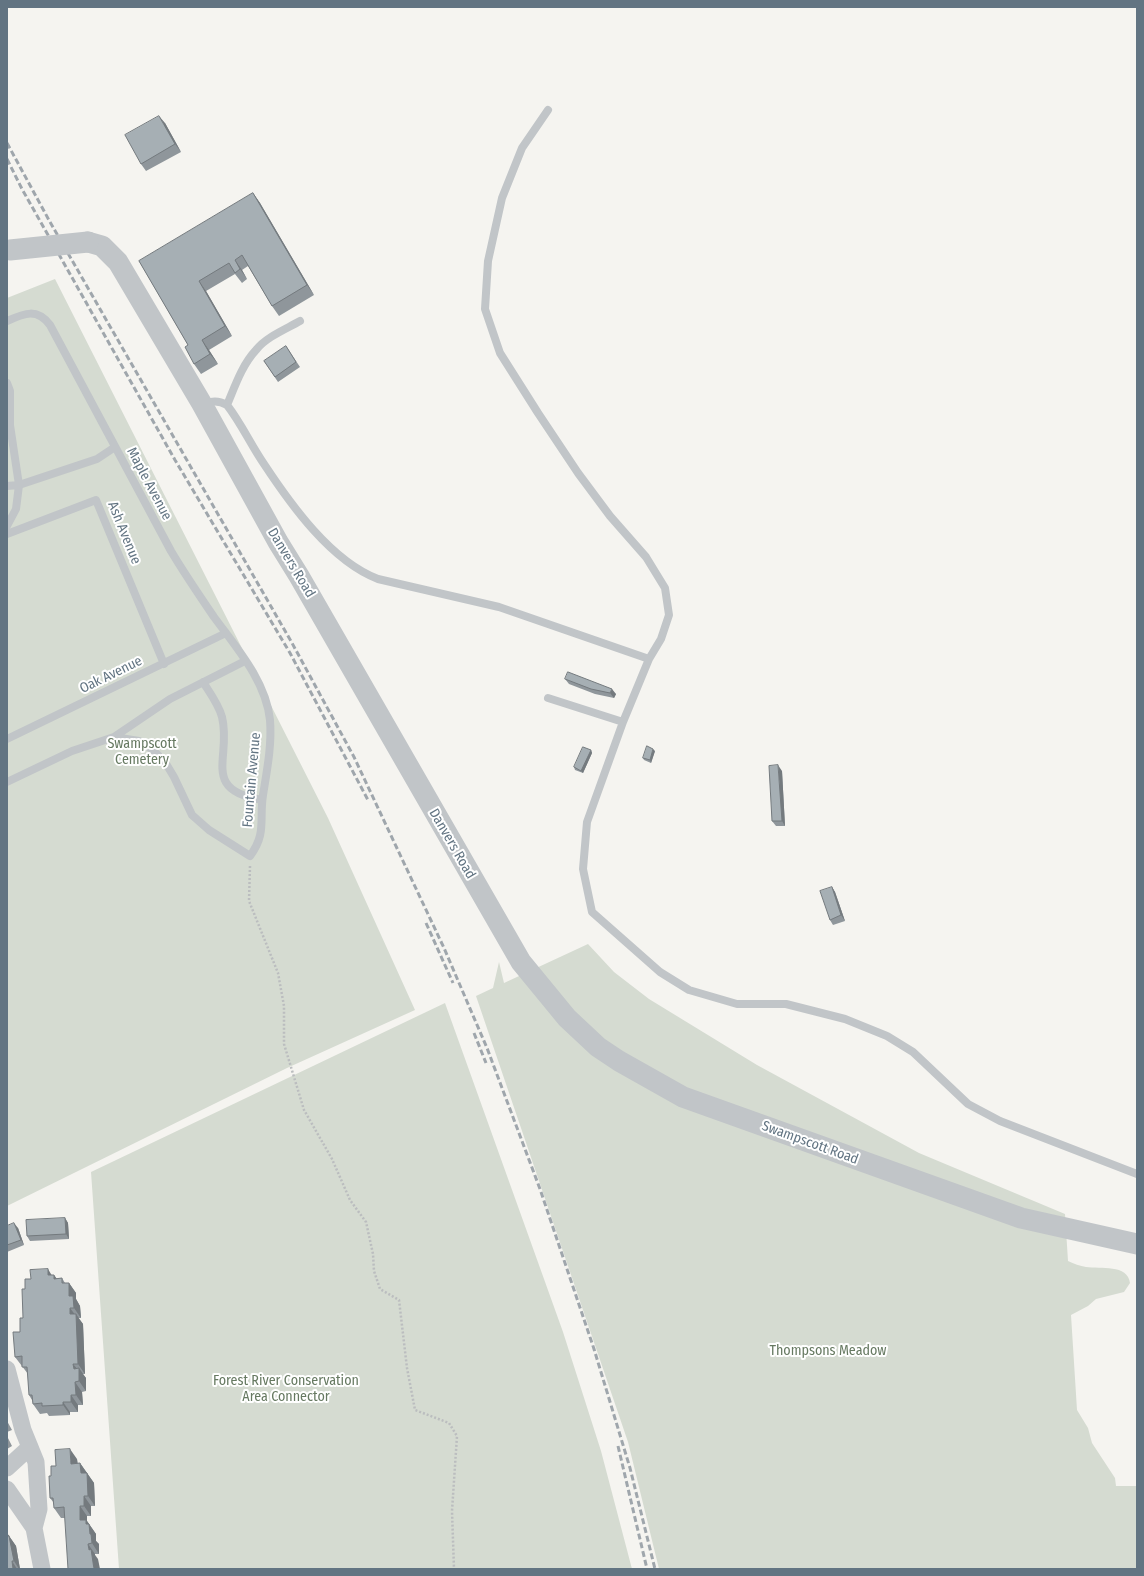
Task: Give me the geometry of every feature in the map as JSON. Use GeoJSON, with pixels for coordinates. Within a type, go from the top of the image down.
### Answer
{"type":"FeatureCollection","features":[{"type":"Feature","properties":{"kind":"street","name":"Danvers Road"},"geometry":{"type":"LineString","coordinates":[[8,250],[88,242],[102,246],[118,262],[202,404],[278,542],[300,576],[524,966]]}},
{"type":"Feature","properties":{"kind":"street","name":"Swampscott Road"},"geometry":{"type":"LineString","coordinates":[[524,966],[567,1018],[598,1047],[619,1062],[683,1097],[1021,1218],[1137,1244]]}},
{"type":"Feature","properties":{"kind":"street"},"geometry":{"type":"LineString","coordinates":[[7,1369],[23,1430],[36,1462],[39,1486],[39,1509],[34,1528]]}},
{"type":"Feature","properties":{"kind":"street"},"geometry":{"type":"LineString","coordinates":[[7,1468],[30,1446]]}},
{"type":"Feature","properties":{"kind":"street"},"geometry":{"type":"LineString","coordinates":[[7,1489],[34,1528],[42,1569]]}},
{"type":"Feature","properties":{"kind":"lane"},"geometry":{"type":"LineString","coordinates":[[548,110],[522,148],[502,198],[488,261],[485,309],[500,353],[538,413],[578,473],[610,516],[646,557],[665,588],[669,615],[661,639],[649,658],[623,722],[587,822],[583,870],[592,912],[660,972],[689,990],[737,1004],[786,1004],[845,1018],[888,1036],[913,1052],[968,1104],[1000,1121],[1137,1174]]}},
{"type":"Feature","properties":{"kind":"lane","name":"Maple Avenue"},"geometry":{"type":"LineString","coordinates":[[7,321],[22,314],[37,314],[44,317],[50,325],[171,551],[191,584],[245,661]]}},
{"type":"Feature","properties":{"kind":"lane"},"geometry":{"type":"LineString","coordinates":[[227,405],[242,369],[256,349],[300,321]]}},
{"type":"Feature","properties":{"kind":"lane"},"geometry":{"type":"LineString","coordinates":[[7,383],[10,391],[10,425],[19,485],[16,509],[7,526]]}},
{"type":"Feature","properties":{"kind":"lane"},"geometry":{"type":"LineString","coordinates":[[202,404],[211,401],[220,401],[227,405],[286,495],[337,552],[363,574],[378,579],[499,607],[649,658]]}},
{"type":"Feature","properties":{"kind":"lane"},"geometry":{"type":"LineString","coordinates":[[7,486],[19,485],[97,459],[115,447]]}},
{"type":"Feature","properties":{"kind":"lane","name":"Ash Avenue"},"geometry":{"type":"LineString","coordinates":[[7,534],[96,500],[164,664]]}},
{"type":"Feature","properties":{"kind":"lane","name":"Oak Avenue"},"geometry":{"type":"LineString","coordinates":[[7,739],[226,634]]}},
{"type":"Feature","properties":{"kind":"lane"},"geometry":{"type":"LineString","coordinates":[[7,782],[72,751],[114,737],[170,700],[245,661]]}},
{"type":"Feature","properties":{"kind":"lane","name":"Fountain Avenue"},"geometry":{"type":"LineString","coordinates":[[245,661],[264,693],[270,719],[270,749],[262,800],[259,844],[250,856]]}},
{"type":"Feature","properties":{"kind":"lane"},"geometry":{"type":"LineString","coordinates":[[203,682],[214,699],[222,717],[225,739],[222,776],[227,784],[238,793],[262,800]]}},
{"type":"Feature","properties":{"kind":"lane"},"geometry":{"type":"LineString","coordinates":[[548,698],[623,722]]}},
{"type":"Feature","properties":{"kind":"lane"},"geometry":{"type":"LineString","coordinates":[[114,737],[139,742],[152,749],[165,762],[174,776],[192,815],[209,830],[250,856]]}},
{"type":"Feature","properties":{"kind":"path"},"geometry":{"type":"LineString","coordinates":[[250,856],[249,901],[278,973],[284,1006],[284,1044],[304,1110],[332,1159],[350,1200],[366,1222],[373,1254],[374,1271],[380,1289],[399,1300],[415,1410],[449,1424],[457,1436],[452,1511],[454,1569]]}},
{"type":"Feature","properties":{"kind":"green space","name":"Swampscott Cemetery"},"geometry":{"type":"Polygon","coordinates":[[[55,279],[328,818],[415,1010],[287,1068],[7,1206],[7,298],[55,279]]]}},
{"type":"Feature","properties":{"kind":"green space","name":"Thompsons Meadow"},"geometry":{"type":"Polygon","coordinates":[[[588,944],[614,972],[649,999],[757,1065],[919,1153],[1065,1214],[1068,1261],[1086,1267],[1119,1270],[1128,1277],[1130,1283],[1124,1292],[1096,1299],[1088,1306],[1071,1315],[1077,1410],[1088,1428],[1092,1443],[1115,1478],[1116,1486],[1137,1486],[1137,1569],[659,1569],[628,1442],[476,996],[493,988],[499,962],[504,983],[588,944]]]}},
{"type":"Feature","properties":{"kind":"green space","name":"Forest River Conservation Area Connector"},"geometry":{"type":"Polygon","coordinates":[[[445,1003],[563,1332],[601,1451],[632,1569],[119,1569],[91,1172],[445,1003]]]}},
{"type":"Feature","properties":{"kind":"building"},"geometry":{"type":"Polygon","coordinates":[[[159,116],[175,144],[141,164],[125,135],[159,116]]]}},
{"type":"Feature","properties":{"kind":"building"},"geometry":{"type":"Polygon","coordinates":[[[253,193],[307,285],[272,306],[242,255],[235,260],[240,269],[235,273],[229,263],[199,281],[225,326],[202,340],[210,354],[194,364],[185,347],[188,345],[139,261],[253,193]]]}},
{"type":"Feature","properties":{"kind":"building"},"geometry":{"type":"Polygon","coordinates":[[[286,346],[296,362],[275,377],[264,361],[286,346]]]}},
{"type":"Feature","properties":{"kind":"building"},"geometry":{"type":"Polygon","coordinates":[[[568,672],[612,689],[610,693],[591,689],[565,679],[568,672]]]}},
{"type":"Feature","properties":{"kind":"building"},"geometry":{"type":"Polygon","coordinates":[[[647,746],[653,749],[650,760],[643,758],[647,746]]]}},
{"type":"Feature","properties":{"kind":"building"},"geometry":{"type":"Polygon","coordinates":[[[583,747],[591,750],[581,771],[574,767],[583,747]]]}},
{"type":"Feature","properties":{"kind":"building"},"geometry":{"type":"Polygon","coordinates":[[[778,765],[782,821],[772,821],[769,766],[778,765]]]}},
{"type":"Feature","properties":{"kind":"building"},"geometry":{"type":"Polygon","coordinates":[[[832,887],[841,915],[830,920],[820,891],[832,887]]]}},
{"type":"Feature","properties":{"kind":"building"},"geometry":{"type":"Polygon","coordinates":[[[65,1218],[66,1234],[27,1236],[26,1220],[65,1218]]]}},
{"type":"Feature","properties":{"kind":"building"},"geometry":{"type":"Polygon","coordinates":[[[14,1223],[21,1240],[7,1245],[7,1226],[14,1223]]]}},
{"type":"Feature","properties":{"kind":"building"},"geometry":{"type":"Polygon","coordinates":[[[48,1269],[48,1275],[54,1275],[54,1279],[62,1278],[62,1283],[69,1283],[69,1296],[73,1296],[74,1308],[70,1308],[70,1314],[76,1314],[78,1364],[73,1364],[74,1369],[79,1368],[79,1381],[75,1382],[76,1395],[71,1395],[71,1402],[63,1402],[63,1405],[42,1406],[42,1403],[33,1404],[32,1395],[29,1395],[27,1367],[22,1367],[22,1356],[15,1357],[13,1332],[20,1332],[20,1318],[23,1318],[22,1289],[25,1289],[25,1279],[31,1279],[30,1270],[48,1269]]]}},
{"type":"Feature","properties":{"kind":"building"},"geometry":{"type":"Polygon","coordinates":[[[70,1449],[71,1464],[80,1463],[81,1473],[87,1473],[88,1496],[84,1496],[84,1506],[80,1506],[80,1520],[86,1520],[86,1524],[89,1524],[92,1543],[88,1544],[89,1550],[91,1549],[94,1569],[68,1569],[64,1507],[54,1508],[53,1498],[50,1498],[49,1476],[51,1476],[51,1466],[56,1466],[55,1450],[70,1449]]]}},
{"type":"Feature","properties":{"kind":"building"},"geometry":{"type":"Polygon","coordinates":[[[9,1536],[14,1561],[12,1561],[13,1569],[7,1569],[7,1537],[9,1536]]]}},
{"type":"Feature","properties":{"kind":"railway"},"geometry":{"type":"LineString","coordinates":[[7,143],[50,222],[292,643],[354,757],[444,948],[487,1048],[540,1189],[594,1349],[630,1468],[655,1569]]}},
{"type":"Feature","properties":{"kind":"railway"},"geometry":{"type":"LineString","coordinates":[[7,159],[22,189],[175,460],[290,653],[369,802]]}},
{"type":"Feature","properties":{"kind":"railway"},"geometry":{"type":"LineString","coordinates":[[426,923],[453,983]]}},
{"type":"Feature","properties":{"kind":"railway"},"geometry":{"type":"LineString","coordinates":[[474,1033],[486,1063]]}},
{"type":"Feature","properties":{"kind":"railway"},"geometry":{"type":"LineString","coordinates":[[618,1446],[647,1569]]}}]}
